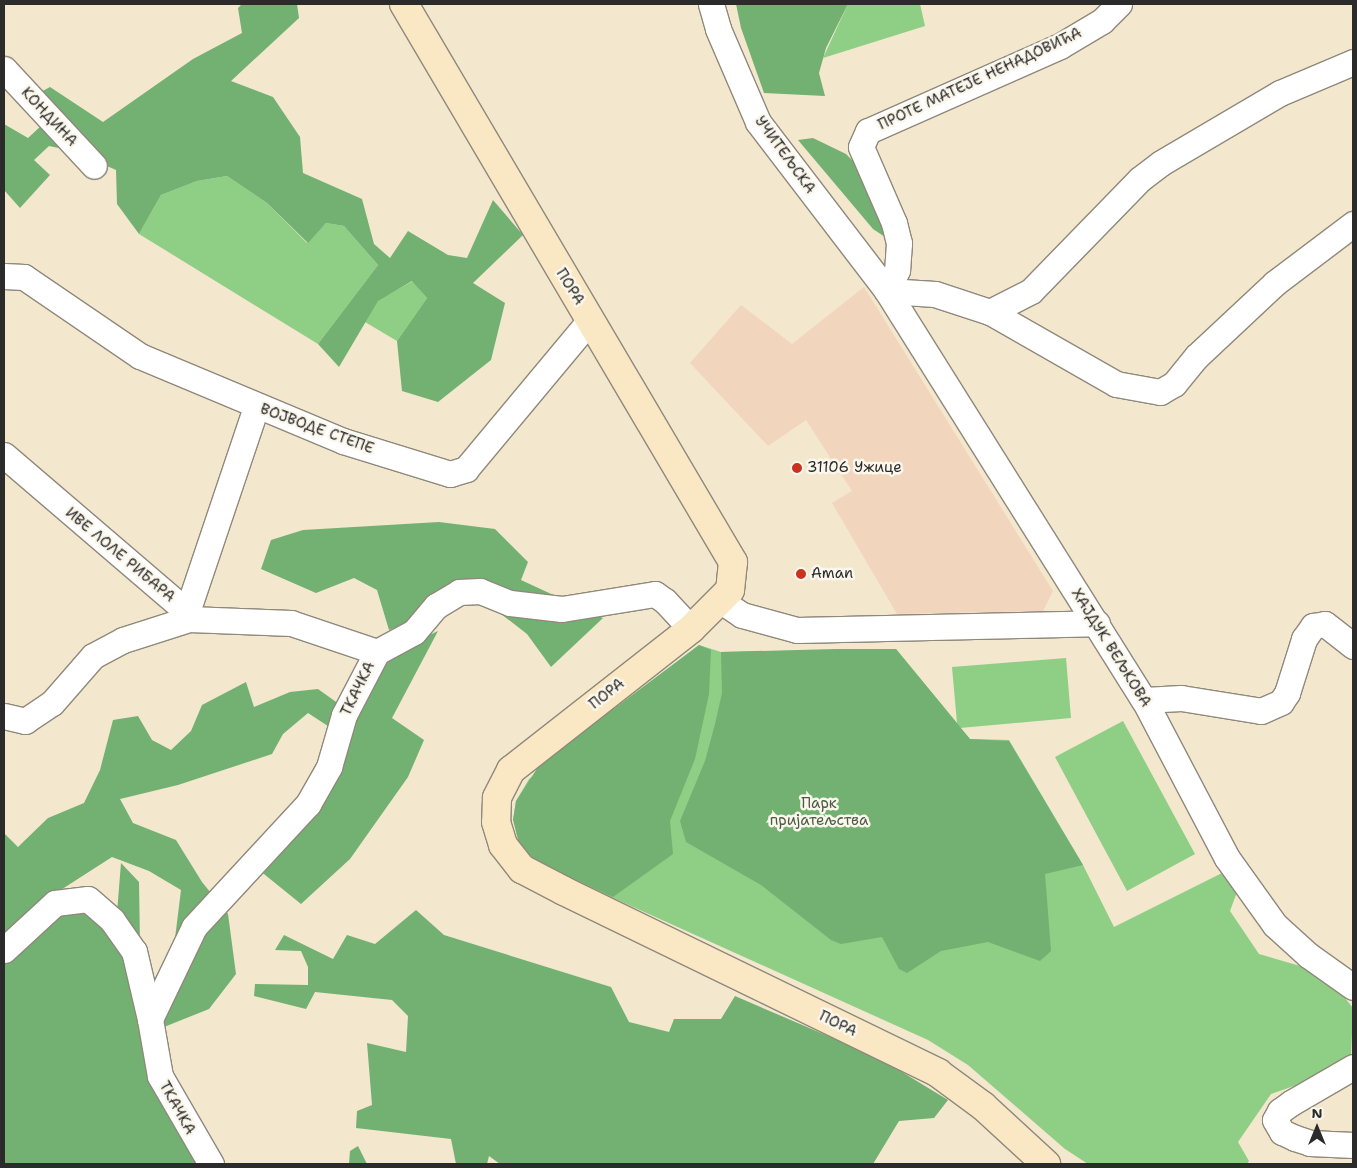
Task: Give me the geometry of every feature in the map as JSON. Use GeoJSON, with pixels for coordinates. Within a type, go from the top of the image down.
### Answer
{"type":"FeatureCollection","features":[{"type":"Feature","properties":{"kind":"street","name":"ПОРА"},"geometry":{"type":"LineString","coordinates":[[404,4],[590,320],[728,549],[733,562],[733,582],[721,601],[691,629],[511,770],[497,798],[496,810],[498,834],[509,855],[522,869],[564,891],[938,1073],[983,1106],[1046,1164]]}},
{"type":"Feature","properties":{"kind":"street","name":"УЧИТЕЉСКА"},"geometry":{"type":"LineString","coordinates":[[711,4],[718,29],[758,122],[887,291]]}},
{"type":"Feature","properties":{"kind":"street","name":"ПРОТЕ МАТЕЈЕ НЕНАДОВИЋА"},"geometry":{"type":"LineString","coordinates":[[887,291],[897,270],[899,243],[894,223],[861,147],[868,131],[1060,46],[1102,21],[1119,4]]}},
{"type":"Feature","properties":{"kind":"street"},"geometry":{"type":"LineString","coordinates":[[990,312],[1031,291],[1140,179],[1161,163],[1280,94],[1353,62]]}},
{"type":"Feature","properties":{"kind":"street","name":"КОНДИНА"},"geometry":{"type":"LineString","coordinates":[[4,69],[94,166]]}},
{"type":"Feature","properties":{"kind":"street"},"geometry":{"type":"LineString","coordinates":[[887,291],[936,294],[990,312],[1116,384],[1160,392],[1174,384],[1196,356],[1275,283],[1353,224]]}},
{"type":"Feature","properties":{"kind":"street","name":"ВОЈВОДЕ СТЕПЕ"},"geometry":{"type":"LineString","coordinates":[[4,276],[24,277],[140,356],[256,407],[343,441],[441,473],[457,474],[466,469],[590,320]]}},
{"type":"Feature","properties":{"kind":"street","name":"ХАЈДУК ВЕЉКОВА"},"geometry":{"type":"LineString","coordinates":[[887,291],[988,456],[1097,623],[1144,700],[1227,858],[1253,898],[1275,924],[1308,955],[1353,987]]}},
{"type":"Feature","properties":{"kind":"street","name":"ИВЕ ЛОЛЕ РИБАРА"},"geometry":{"type":"LineString","coordinates":[[4,455],[188,615],[256,407]]}},
{"type":"Feature","properties":{"kind":"street","name":"ТКАЧКА"},"geometry":{"type":"LineString","coordinates":[[150,1018],[194,927],[308,804],[329,767],[344,714],[377,652],[414,632],[436,606],[459,592],[480,591],[510,603],[562,609],[655,594],[665,601],[691,629]]}},
{"type":"Feature","properties":{"kind":"street"},"geometry":{"type":"LineString","coordinates":[[721,601],[742,615],[797,630],[1097,623]]}},
{"type":"Feature","properties":{"kind":"street"},"geometry":{"type":"LineString","coordinates":[[4,716],[25,722],[52,703],[93,656],[123,640],[188,615],[291,623],[377,652]]}},
{"type":"Feature","properties":{"kind":"street"},"geometry":{"type":"LineString","coordinates":[[1144,700],[1181,698],[1261,711],[1281,702],[1287,693],[1304,639],[1313,626],[1325,624],[1353,646]]}},
{"type":"Feature","properties":{"kind":"street","name":"ТКАЧКА"},"geometry":{"type":"LineString","coordinates":[[4,950],[55,903],[88,899],[112,920],[134,951],[150,1018],[160,1076],[211,1164]]}},
{"type":"Feature","properties":{"kind":"street"},"geometry":{"type":"LineString","coordinates":[[1353,1067],[1291,1102],[1280,1111],[1275,1120],[1282,1132],[1303,1140],[1353,1145]]}},
{"type":"Feature","properties":{"kind":"shaded area"},"geometry":{"type":"Polygon","coordinates":[[[864,287],[1053,591],[1043,611],[897,614],[832,503],[852,491],[806,420],[768,446],[690,363],[741,305],[792,344],[864,287]]]}},
{"type":"Feature","properties":{"kind":"green space"},"geometry":{"type":"Polygon","coordinates":[[[242,4],[297,4],[299,18],[231,81],[273,97],[300,137],[303,173],[362,199],[374,244],[390,258],[408,231],[448,255],[467,258],[493,200],[523,235],[473,283],[505,303],[491,360],[438,402],[402,391],[397,341],[427,298],[412,281],[378,301],[339,367],[318,344],[378,265],[344,226],[326,223],[308,243],[267,203],[227,176],[197,181],[161,195],[139,234],[117,204],[116,170],[73,151],[49,146],[34,160],[50,175],[20,208],[4,190],[4,124],[28,138],[42,125],[39,93],[50,87],[103,122],[193,59],[242,33],[238,8],[242,4]]]}},
{"type":"Feature","properties":{"kind":"green space"},"geometry":{"type":"Polygon","coordinates":[[[736,4],[848,4],[826,48],[819,73],[825,96],[764,93],[741,28],[736,4]]]}},
{"type":"Feature","properties":{"kind":"green space"},"geometry":{"type":"Polygon","coordinates":[[[848,4],[920,4],[925,26],[823,58],[848,4]]]}},
{"type":"Feature","properties":{"kind":"green space"},"geometry":{"type":"Polygon","coordinates":[[[813,138],[846,154],[869,177],[888,239],[873,229],[798,140],[813,138]]]}},
{"type":"Feature","properties":{"kind":"green space"},"geometry":{"type":"Polygon","coordinates":[[[227,176],[267,203],[307,243],[326,223],[344,226],[378,265],[318,344],[139,234],[161,195],[197,181],[227,176]]]}},
{"type":"Feature","properties":{"kind":"green space"},"geometry":{"type":"Polygon","coordinates":[[[413,281],[427,298],[397,341],[365,322],[378,300],[413,281]]]}},
{"type":"Feature","properties":{"kind":"green space"},"geometry":{"type":"Polygon","coordinates":[[[439,522],[495,529],[528,562],[521,580],[603,618],[551,667],[527,634],[479,597],[389,630],[377,590],[354,578],[316,593],[261,569],[271,540],[303,530],[439,522]]]}},
{"type":"Feature","properties":{"kind":"green space"},"geometry":{"type":"Polygon","coordinates":[[[438,631],[392,718],[424,740],[408,777],[350,859],[301,904],[259,870],[334,730],[308,713],[283,734],[272,754],[178,785],[120,799],[133,823],[176,840],[202,882],[228,914],[236,974],[209,1009],[164,1027],[181,890],[149,871],[112,857],[56,893],[4,942],[4,833],[18,847],[48,818],[84,803],[100,770],[113,720],[138,716],[152,740],[171,750],[191,731],[202,705],[246,682],[254,707],[290,692],[318,689],[339,704],[386,656],[438,631]]]}},
{"type":"Feature","properties":{"kind":"green space","name":"Парк пријатељства"},"geometry":{"type":"Polygon","coordinates":[[[699,645],[721,652],[896,649],[957,723],[952,667],[1066,658],[1071,718],[960,728],[970,739],[1009,740],[1083,865],[1114,927],[1226,871],[1237,892],[1230,911],[1259,954],[1307,968],[1332,982],[1353,1008],[1351,1057],[1328,1074],[1271,1094],[1238,1142],[1249,1161],[1247,1164],[1088,1164],[1065,1149],[968,1065],[928,1040],[569,878],[513,820],[516,801],[529,779],[699,645]]]}},
{"type":"Feature","properties":{"kind":"green space"},"geometry":{"type":"Polygon","coordinates":[[[699,645],[711,650],[709,694],[695,759],[670,821],[673,854],[613,897],[537,862],[519,844],[513,820],[516,801],[540,764],[699,645]]]}},
{"type":"Feature","properties":{"kind":"green space"},"geometry":{"type":"Polygon","coordinates":[[[896,649],[970,739],[1009,741],[1083,865],[1045,874],[1051,951],[1040,961],[988,942],[941,951],[907,973],[899,969],[882,937],[841,944],[831,940],[761,885],[686,842],[680,821],[705,761],[715,724],[722,693],[721,652],[896,649]]]}},
{"type":"Feature","properties":{"kind":"green space"},"geometry":{"type":"Polygon","coordinates":[[[1123,721],[1195,854],[1127,891],[1055,757],[1123,721]]]}},
{"type":"Feature","properties":{"kind":"green space"},"geometry":{"type":"Polygon","coordinates":[[[121,863],[139,882],[141,1006],[207,1164],[4,1164],[4,963],[81,889],[117,913],[121,863]]]}},
{"type":"Feature","properties":{"kind":"green space"},"geometry":{"type":"Polygon","coordinates":[[[416,910],[444,935],[611,987],[629,1022],[669,1032],[674,1019],[721,1019],[735,996],[879,1058],[948,1100],[934,1118],[899,1121],[873,1164],[500,1164],[489,1156],[487,1164],[456,1164],[451,1139],[356,1128],[357,1111],[372,1105],[367,1043],[406,1052],[408,1016],[392,1000],[315,992],[306,1009],[254,996],[255,984],[308,985],[308,967],[301,951],[275,950],[284,935],[333,959],[347,935],[375,944],[416,910]]]}},
{"type":"Feature","properties":{"kind":"green space"},"geometry":{"type":"Polygon","coordinates":[[[358,1146],[367,1164],[349,1164],[350,1151],[358,1146]]]}},
{"type":"Feature","properties":{"kind":"place","name":"31106 Ужице"},"geometry":{"type":"Point","coordinates":[797,468]}},
{"type":"Feature","properties":{"kind":"place","name":"Aman"},"geometry":{"type":"Point","coordinates":[801,574]}}]}
